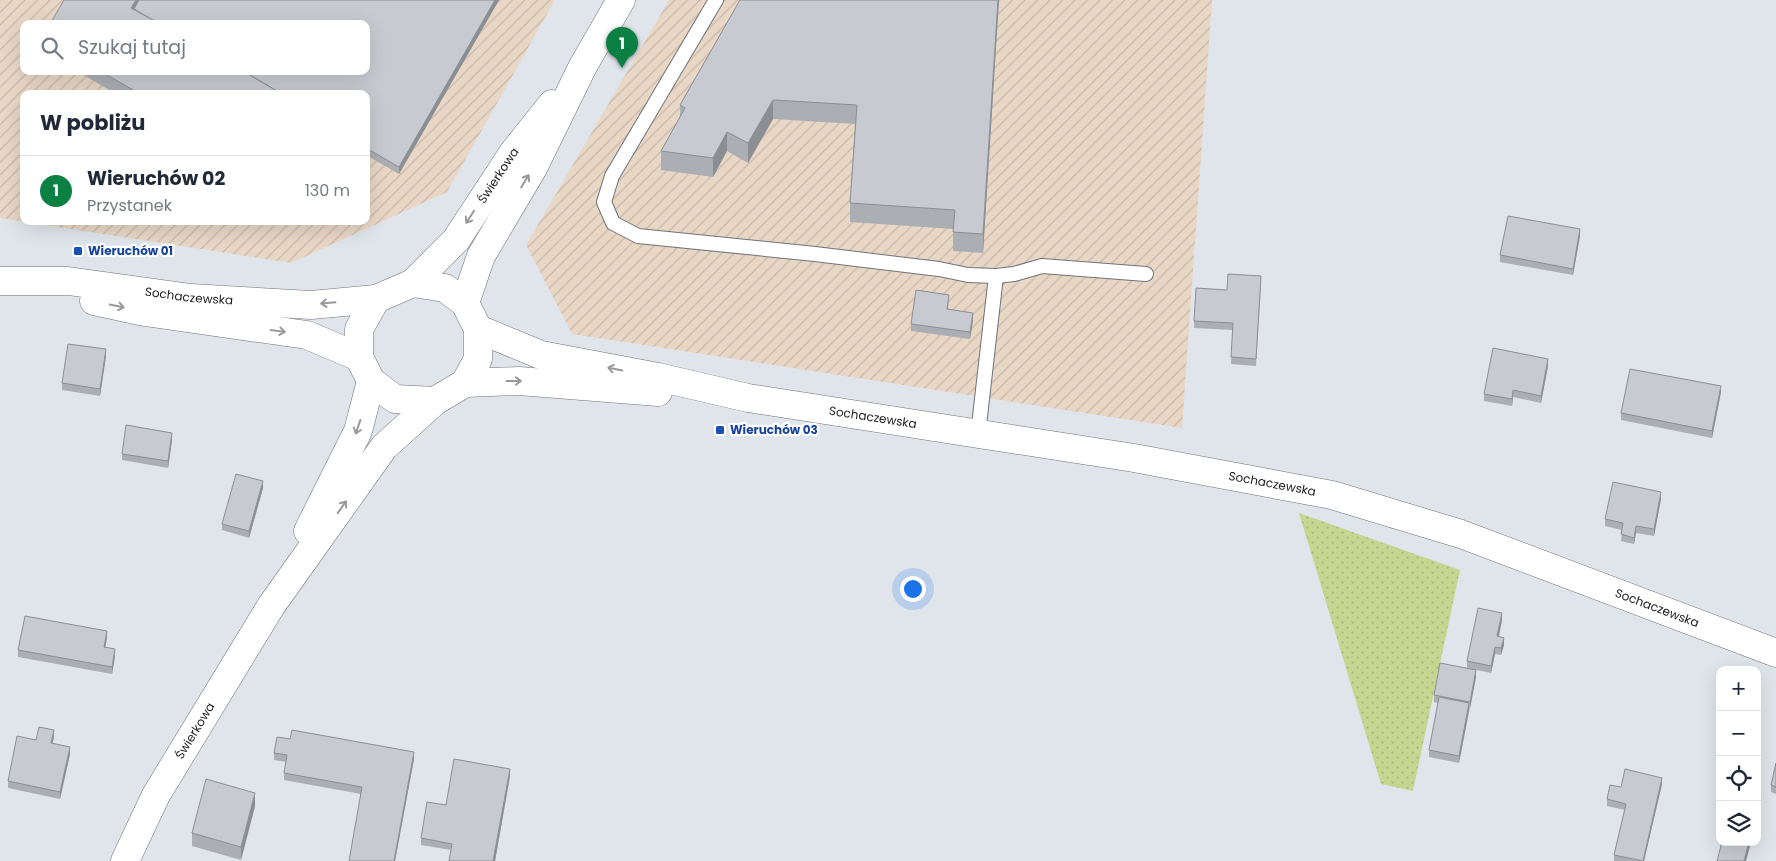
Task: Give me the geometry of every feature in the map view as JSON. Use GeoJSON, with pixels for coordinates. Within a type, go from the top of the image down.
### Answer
{"type":"FeatureCollection","features":[{"type":"Feature","properties":{"kind":"street","name":"Świerkowa"},"geometry":{"type":"LineString","coordinates":[[465,303],[481,256],[533,168],[583,66],[621,0]]}},
{"type":"Feature","properties":{"kind":"street","name":"Świerkowa"},"geometry":{"type":"LineString","coordinates":[[412,283],[456,240],[512,153],[583,66]]}},
{"type":"Feature","properties":{"kind":"street","name":"Sochaczewska"},"geometry":{"type":"LineString","coordinates":[[1,281],[68,281],[191,298],[311,305],[376,299]]}},
{"type":"Feature","properties":{"kind":"street","name":"Sochaczewska"},"geometry":{"type":"LineString","coordinates":[[1,281],[145,312],[307,335],[365,369]]}},
{"type":"Feature","properties":{"kind":"street"},"geometry":{"type":"LineString","coordinates":[[412,283],[446,288],[465,303],[478,329],[478,359],[465,383],[435,401],[395,399],[365,369],[359,329],[376,299],[412,283]]}},
{"type":"Feature","properties":{"kind":"street","name":"Sochaczewska"},"geometry":{"type":"LineString","coordinates":[[478,329],[541,355],[658,377],[748,398],[1134,458],[1332,495],[1461,534],[1776,654]]}},
{"type":"Feature","properties":{"kind":"street","name":"Świerkowa"},"geometry":{"type":"LineString","coordinates":[[272,606],[358,430],[365,369]]}},
{"type":"Feature","properties":{"kind":"street","name":"Sochaczewska"},"geometry":{"type":"LineString","coordinates":[[465,383],[518,381],[748,398]]}},
{"type":"Feature","properties":{"kind":"street","name":"Świerkowa"},"geometry":{"type":"LineString","coordinates":[[125,861],[156,795],[272,606],[384,447],[435,401]]}},
{"type":"Feature","properties":{"kind":"lane"},"geometry":{"type":"LineString","coordinates":[[716,0],[612,176],[604,202],[613,223],[638,236],[815,254],[939,269],[968,275],[996,276],[1014,274],[1042,266],[1146,274]]}},
{"type":"Feature","properties":{"kind":"lane"},"geometry":{"type":"LineString","coordinates":[[978,434],[996,276]]}},
{"type":"Feature","properties":{"kind":"shaded area"},"geometry":{"type":"Polygon","coordinates":[[[0,0],[555,0],[447,192],[291,263],[45,225],[370,225],[370,90],[20,90],[20,221],[0,218],[0,0]]]}},
{"type":"Feature","properties":{"kind":"shaded area"},"geometry":{"type":"Polygon","coordinates":[[[669,0],[1212,0],[1182,428],[572,334],[526,245],[669,0]]]}},
{"type":"Feature","properties":{"kind":"green space"},"geometry":{"type":"Polygon","coordinates":[[[1299,513],[1460,570],[1413,791],[1381,784],[1299,513]]]}},
{"type":"Feature","properties":{"kind":"building"},"geometry":{"type":"Polygon","coordinates":[[[64,0],[136,0],[131,8],[153,20],[52,20],[64,0]]]}},
{"type":"Feature","properties":{"kind":"building"},"geometry":{"type":"Polygon","coordinates":[[[139,0],[495,0],[399,167],[370,150],[370,90],[275,90],[250,75],[370,75],[370,20],[153,20],[134,9],[139,0]]]}},
{"type":"Feature","properties":{"kind":"building"},"geometry":{"type":"Polygon","coordinates":[[[740,0],[998,0],[983,234],[953,232],[955,210],[850,203],[857,105],[773,100],[748,143],[727,132],[713,158],[661,151],[685,108],[680,105],[740,0]]]}},
{"type":"Feature","properties":{"kind":"building"},"geometry":{"type":"Polygon","coordinates":[[[107,75],[250,75],[275,90],[133,90],[107,75]]]}},
{"type":"Feature","properties":{"kind":"building"},"geometry":{"type":"Polygon","coordinates":[[[1508,216],[1580,229],[1573,269],[1500,255],[1508,216]]]}},
{"type":"Feature","properties":{"kind":"building"},"geometry":{"type":"Polygon","coordinates":[[[1228,274],[1261,276],[1256,359],[1231,357],[1233,323],[1194,321],[1196,288],[1227,290],[1228,274]]]}},
{"type":"Feature","properties":{"kind":"building"},"geometry":{"type":"Polygon","coordinates":[[[916,290],[949,295],[947,309],[973,313],[970,332],[911,324],[916,290]]]}},
{"type":"Feature","properties":{"kind":"building"},"geometry":{"type":"Polygon","coordinates":[[[68,344],[106,349],[100,389],[62,383],[68,344]]]}},
{"type":"Feature","properties":{"kind":"building"},"geometry":{"type":"Polygon","coordinates":[[[1493,348],[1548,359],[1541,396],[1513,390],[1512,399],[1484,394],[1493,348]]]}},
{"type":"Feature","properties":{"kind":"building"},"geometry":{"type":"Polygon","coordinates":[[[1630,369],[1721,386],[1712,431],[1621,413],[1630,369]]]}},
{"type":"Feature","properties":{"kind":"building"},"geometry":{"type":"Polygon","coordinates":[[[126,425],[172,433],[168,461],[122,454],[126,425]]]}},
{"type":"Feature","properties":{"kind":"building"},"geometry":{"type":"Polygon","coordinates":[[[236,474],[263,481],[249,531],[222,524],[236,474]]]}},
{"type":"Feature","properties":{"kind":"building"},"geometry":{"type":"Polygon","coordinates":[[[1613,482],[1661,492],[1654,529],[1636,526],[1634,538],[1621,534],[1623,523],[1605,519],[1613,482]]]}},
{"type":"Feature","properties":{"kind":"building"},"geometry":{"type":"Polygon","coordinates":[[[1478,608],[1502,613],[1497,636],[1504,638],[1501,648],[1495,647],[1491,666],[1467,661],[1478,608]]]}},
{"type":"Feature","properties":{"kind":"building"},"geometry":{"type":"Polygon","coordinates":[[[25,616],[107,631],[104,647],[115,649],[112,667],[18,650],[25,616]]]}},
{"type":"Feature","properties":{"kind":"building"},"geometry":{"type":"Polygon","coordinates":[[[1440,663],[1476,670],[1470,702],[1434,695],[1440,663]]]}},
{"type":"Feature","properties":{"kind":"building"},"geometry":{"type":"Polygon","coordinates":[[[1439,697],[1469,703],[1459,756],[1429,750],[1439,697]]]}},
{"type":"Feature","properties":{"kind":"building"},"geometry":{"type":"Polygon","coordinates":[[[39,727],[54,730],[51,743],[70,747],[60,792],[8,781],[17,736],[36,740],[39,727]]]}},
{"type":"Feature","properties":{"kind":"building"},"geometry":{"type":"Polygon","coordinates":[[[292,730],[414,752],[394,861],[349,861],[362,787],[284,773],[287,755],[274,753],[277,737],[290,739],[292,730]]]}},
{"type":"Feature","properties":{"kind":"building"},"geometry":{"type":"Polygon","coordinates":[[[454,759],[510,769],[493,861],[449,861],[452,844],[421,838],[427,802],[446,805],[454,759]]]}},
{"type":"Feature","properties":{"kind":"building"},"geometry":{"type":"Polygon","coordinates":[[[1776,763],[1776,787],[1771,785],[1776,763]]]}},
{"type":"Feature","properties":{"kind":"building"},"geometry":{"type":"Polygon","coordinates":[[[1625,769],[1662,778],[1643,861],[1614,855],[1626,804],[1607,799],[1610,785],[1621,787],[1625,769]]]}},
{"type":"Feature","properties":{"kind":"building"},"geometry":{"type":"Polygon","coordinates":[[[206,779],[255,793],[241,847],[192,833],[206,779]]]}},
{"type":"Feature","properties":{"kind":"building"},"geometry":{"type":"Polygon","coordinates":[[[1721,846],[1748,846],[1744,861],[1717,861],[1721,846]]]}},
{"type":"Feature","properties":{"kind":"place","name":"Wieruchów 02"},"geometry":{"type":"Point","coordinates":[622,68]}},
{"type":"Feature","properties":{"kind":"place","name":"Wieruchów 01"},"geometry":{"type":"Point","coordinates":[78,251]}},
{"type":"Feature","properties":{"kind":"place","name":"Wieruchów 03"},"geometry":{"type":"Point","coordinates":[720,430]}}]}
